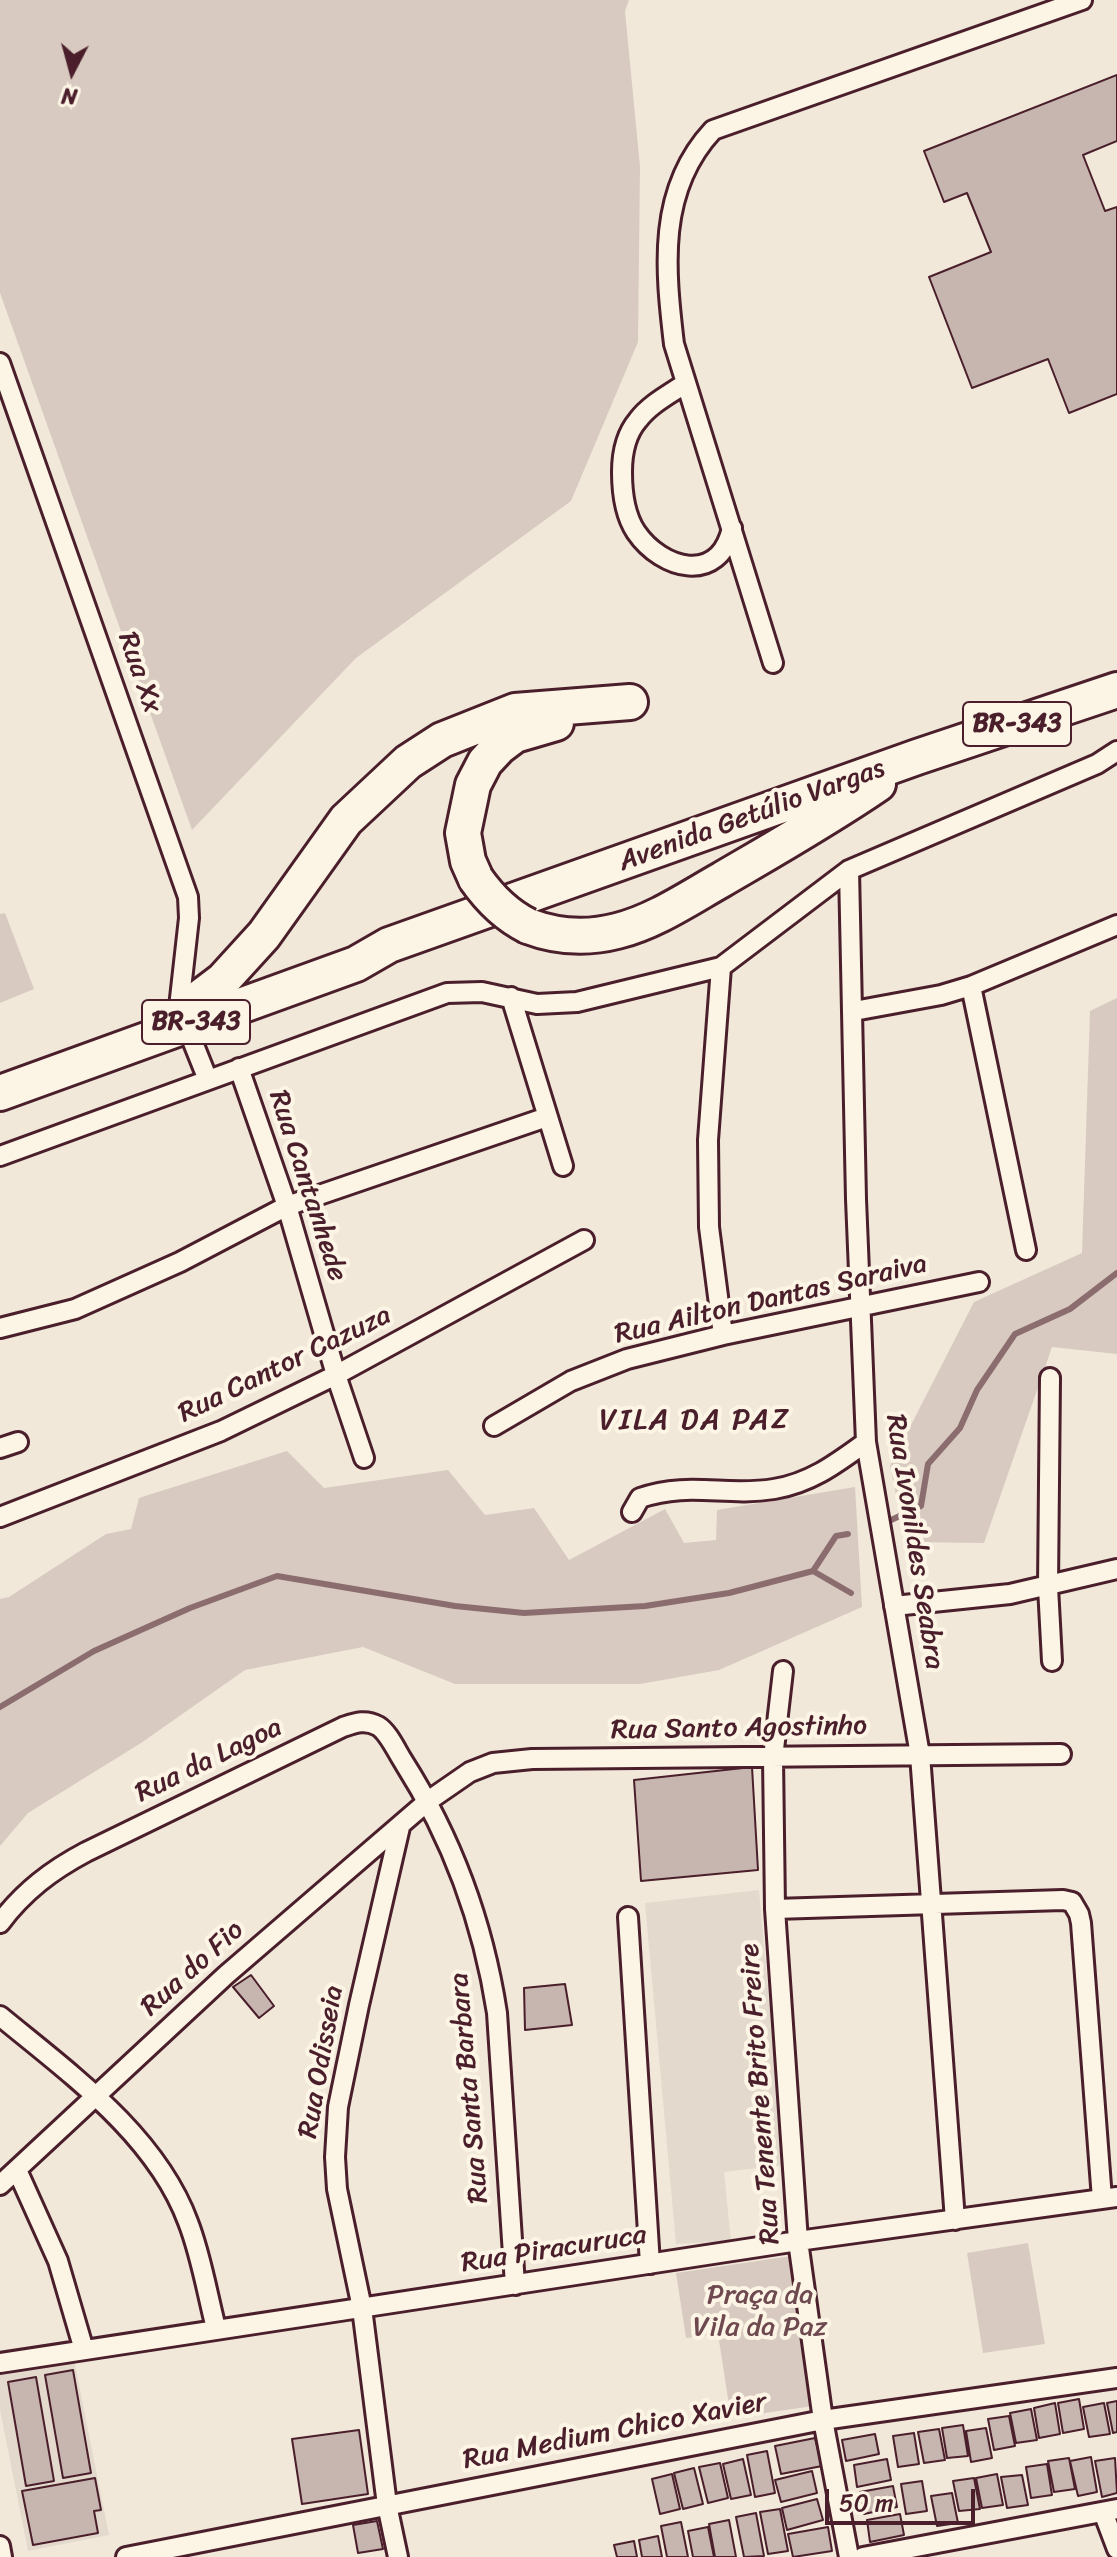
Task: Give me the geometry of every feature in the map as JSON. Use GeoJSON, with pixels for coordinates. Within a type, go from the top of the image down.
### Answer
{"type":"FeatureCollection","features":[{"type":"Feature","properties":{"kind":"highway","name":"Avenida Getúlio Vargas"},"geometry":{"type":"LineString","coordinates":[[0,1093],[350,946],[389,945],[917,757],[1117,690]]}},
{"type":"Feature","properties":{"kind":"highway"},"geometry":{"type":"LineString","coordinates":[[187,1012],[223,980],[264,935],[346,820],[408,762],[442,740],[515,711],[630,702],[515,735],[485,762],[473,785],[463,833],[468,861],[476,879],[512,918],[548,934],[578,937],[619,931],[669,910],[832,816],[917,757]]}},
{"type":"Feature","properties":{"kind":"highway","name":"Avenida Getúlio Vargas"},"geometry":{"type":"LineString","coordinates":[[0,1068],[187,1012]]}},
{"type":"Feature","properties":{"kind":"street"},"geometry":{"type":"LineString","coordinates":[[773,663],[686,383],[673,331],[667,244],[678,181],[698,146],[713,130],[1082,0]]}},
{"type":"Feature","properties":{"kind":"street","name":"Rua Xx"},"geometry":{"type":"LineString","coordinates":[[0,363],[188,897],[187,1012]]}},
{"type":"Feature","properties":{"kind":"street"},"geometry":{"type":"LineString","coordinates":[[686,383],[649,407],[632,427],[622,464],[623,498],[628,515],[634,529],[654,553],[682,566],[698,566],[722,553],[732,528]]}},
{"type":"Feature","properties":{"kind":"street"},"geometry":{"type":"LineString","coordinates":[[0,1156],[447,993],[482,992],[537,1004],[577,1002],[721,967],[849,870],[1097,764],[1117,751]]}},
{"type":"Feature","properties":{"kind":"street","name":"Rua Ivonildes Seabra"},"geometry":{"type":"LineString","coordinates":[[849,870],[866,1442],[920,1755],[955,2220]]}},
{"type":"Feature","properties":{"kind":"street"},"geometry":{"type":"LineString","coordinates":[[854,1011],[941,995],[971,986],[1117,925]]}},
{"type":"Feature","properties":{"kind":"street"},"geometry":{"type":"LineString","coordinates":[[721,967],[708,1140],[709,1227],[723,1335]]}},
{"type":"Feature","properties":{"kind":"street"},"geometry":{"type":"LineString","coordinates":[[971,986],[1026,1250]]}},
{"type":"Feature","properties":{"kind":"street"},"geometry":{"type":"LineString","coordinates":[[511,997],[563,1166]]}},
{"type":"Feature","properties":{"kind":"street"},"geometry":{"type":"LineString","coordinates":[[187,1012],[208,1080]]}},
{"type":"Feature","properties":{"kind":"street","name":"Rua Cantanhede"},"geometry":{"type":"LineString","coordinates":[[239,1068],[287,1206],[336,1375],[364,1458]]}},
{"type":"Feature","properties":{"kind":"street"},"geometry":{"type":"LineString","coordinates":[[0,1328],[75,1309],[180,1262],[287,1206],[547,1117]]}},
{"type":"Feature","properties":{"kind":"street","name":"Rua Cantor Cazuza"},"geometry":{"type":"LineString","coordinates":[[0,1517],[221,1431],[336,1375],[584,1240]]}},
{"type":"Feature","properties":{"kind":"street","name":"Rua Ailton Dantas Saraiva"},"geometry":{"type":"LineString","coordinates":[[494,1426],[571,1381],[627,1359],[723,1335],[979,1282]]}},
{"type":"Feature","properties":{"kind":"street"},"geometry":{"type":"LineString","coordinates":[[1050,1378],[1048,1587],[1052,1661]]}},
{"type":"Feature","properties":{"kind":"street"},"geometry":{"type":"LineString","coordinates":[[0,1448],[18,1442]]}},
{"type":"Feature","properties":{"kind":"street"},"geometry":{"type":"LineString","coordinates":[[632,1512],[640,1498],[663,1490],[753,1491],[797,1484],[829,1470],[866,1442]]}},
{"type":"Feature","properties":{"kind":"street"},"geometry":{"type":"LineString","coordinates":[[894,1606],[972,1599],[1048,1587],[1117,1569]]}},
{"type":"Feature","properties":{"kind":"street","name":"Rua Tenente Brito Freire"},"geometry":{"type":"LineString","coordinates":[[783,1671],[773,1758],[775,1909],[798,2241],[823,2420],[849,2557]]}},
{"type":"Feature","properties":{"kind":"street","name":"Rua da Lagoa"},"geometry":{"type":"LineString","coordinates":[[0,1923],[34,1885],[55,1868],[358,1722],[367,1721],[381,1727],[428,1801]]}},
{"type":"Feature","properties":{"kind":"street","name":"Rua Santo Agostinho"},"geometry":{"type":"LineString","coordinates":[[428,1801],[470,1772],[493,1763],[532,1759],[1061,1754]]}},
{"type":"Feature","properties":{"kind":"street","name":"Rua do Fio"},"geometry":{"type":"LineString","coordinates":[[0,2185],[226,1975],[428,1801]]}},
{"type":"Feature","properties":{"kind":"street","name":"Rua Santa Barbara"},"geometry":{"type":"LineString","coordinates":[[428,1801],[465,1883],[490,1970],[497,2013],[515,2285]]}},
{"type":"Feature","properties":{"kind":"street","name":"Rua Odisseia"},"geometry":{"type":"LineString","coordinates":[[398,2557],[387,2505],[362,2308],[337,2189],[335,2157],[338,2107],[400,1827]]}},
{"type":"Feature","properties":{"kind":"street"},"geometry":{"type":"LineString","coordinates":[[775,1909],[1072,1902],[1081,1923],[1109,2198]]}},
{"type":"Feature","properties":{"kind":"street"},"geometry":{"type":"LineString","coordinates":[[628,1917],[650,2264]]}},
{"type":"Feature","properties":{"kind":"street"},"geometry":{"type":"LineString","coordinates":[[0,2016],[97,2096],[160,2167],[188,2221],[216,2328]]}},
{"type":"Feature","properties":{"kind":"street"},"geometry":{"type":"LineString","coordinates":[[17,2170],[58,2261],[84,2350]]}},
{"type":"Feature","properties":{"kind":"street","name":"Rua Piracuruca"},"geometry":{"type":"LineString","coordinates":[[0,2363],[798,2241],[1109,2198]]}},
{"type":"Feature","properties":{"kind":"street","name":"Rua Medium Chico Xavier"},"geometry":{"type":"LineString","coordinates":[[126,2557],[823,2420],[1117,2378]]}},
{"type":"Feature","properties":{"kind":"street"},"geometry":{"type":"LineString","coordinates":[[863,2557],[1110,2510],[1117,2549]]}},
{"type":"Feature","properties":{"kind":"street"},"geometry":{"type":"LineString","coordinates":[[0,2546],[2,2557]]}},
{"type":"Feature","properties":{"kind":"shaded area"},"geometry":{"type":"Polygon","coordinates":[[[759,1890],[784,2165],[724,2172],[731,2241],[676,2244],[645,1903],[759,1890]]]}},
{"type":"Feature","properties":{"kind":"shaded area"},"geometry":{"type":"Polygon","coordinates":[[[74,2360],[109,2535],[28,2551],[0,2410],[0,2374],[74,2360]]]}},
{"type":"Feature","properties":{"kind":"green space"},"geometry":{"type":"Polygon","coordinates":[[[0,0],[629,0],[625,11],[640,167],[638,342],[571,501],[356,658],[192,830],[0,293],[0,0]]]}},
{"type":"Feature","properties":{"kind":"green space"},"geometry":{"type":"Polygon","coordinates":[[[5,913],[34,989],[0,1003],[0,914],[5,913]]]}},
{"type":"Feature","properties":{"kind":"green space"},"geometry":{"type":"Polygon","coordinates":[[[1117,998],[1117,1354],[1052,1347],[984,1543],[906,1542],[890,1466],[974,1302],[1082,1253],[1090,1011],[1117,998]]]}},
{"type":"Feature","properties":{"kind":"green space"},"geometry":{"type":"Polygon","coordinates":[[[287,1451],[324,1488],[448,1470],[485,1515],[534,1508],[569,1560],[665,1509],[684,1543],[716,1540],[717,1510],[855,1487],[862,1607],[719,1670],[640,1684],[455,1684],[363,1647],[245,1670],[141,1743],[28,1813],[0,1846],[0,1599],[9,1597],[106,1534],[131,1529],[139,1498],[287,1451]]]}},
{"type":"Feature","properties":{"kind":"green space"},"geometry":{"type":"Polygon","coordinates":[[[1028,2243],[1045,2344],[983,2353],[967,2253],[1028,2243]]]}},
{"type":"Feature","properties":{"kind":"green space","name":"Praça da Vila da Paz"},"geometry":{"type":"Polygon","coordinates":[[[798,2255],[820,2405],[731,2418],[718,2334],[686,2338],[676,2273],[798,2255]]]}},
{"type":"Feature","properties":{"kind":"building"},"geometry":{"type":"Polygon","coordinates":[[[1117,75],[1117,141],[1083,155],[1105,211],[1117,207],[1117,394],[1069,413],[1048,359],[972,388],[929,277],[991,252],[967,193],[944,202],[924,151],[1117,75]]]}},
{"type":"Feature","properties":{"kind":"building"},"geometry":{"type":"Polygon","coordinates":[[[752,1767],[758,1870],[641,1881],[634,1780],[752,1767]]]}},
{"type":"Feature","properties":{"kind":"building"},"geometry":{"type":"Polygon","coordinates":[[[251,1975],[274,2006],[259,2018],[233,1987],[251,1975]]]}},
{"type":"Feature","properties":{"kind":"building"},"geometry":{"type":"Polygon","coordinates":[[[565,1984],[572,2025],[525,2030],[524,1988],[565,1984]]]}},
{"type":"Feature","properties":{"kind":"building"},"geometry":{"type":"Polygon","coordinates":[[[73,2370],[91,2473],[63,2478],[45,2375],[73,2370]]]}},
{"type":"Feature","properties":{"kind":"building"},"geometry":{"type":"Polygon","coordinates":[[[36,2377],[54,2481],[26,2486],[8,2382],[36,2377]]]}},
{"type":"Feature","properties":{"kind":"building"},"geometry":{"type":"Polygon","coordinates":[[[1079,2399],[1084,2429],[1063,2433],[1058,2403],[1079,2399]]]}},
{"type":"Feature","properties":{"kind":"building"},"geometry":{"type":"Polygon","coordinates":[[[1117,2401],[1117,2432],[1113,2433],[1107,2403],[1117,2401]]]}},
{"type":"Feature","properties":{"kind":"building"},"geometry":{"type":"Polygon","coordinates":[[[1055,2403],[1060,2434],[1039,2438],[1034,2408],[1055,2403]]]}},
{"type":"Feature","properties":{"kind":"building"},"geometry":{"type":"Polygon","coordinates":[[[1104,2403],[1110,2434],[1089,2437],[1083,2407],[1104,2403]]]}},
{"type":"Feature","properties":{"kind":"building"},"geometry":{"type":"Polygon","coordinates":[[[1031,2409],[1037,2440],[1016,2443],[1010,2413],[1031,2409]]]}},
{"type":"Feature","properties":{"kind":"building"},"geometry":{"type":"Polygon","coordinates":[[[1009,2416],[1015,2446],[994,2450],[988,2419],[1009,2416]]]}},
{"type":"Feature","properties":{"kind":"building"},"geometry":{"type":"Polygon","coordinates":[[[963,2425],[968,2456],[947,2458],[942,2428],[963,2425]]]}},
{"type":"Feature","properties":{"kind":"building"},"geometry":{"type":"Polygon","coordinates":[[[986,2428],[992,2458],[971,2462],[966,2431],[986,2428]]]}},
{"type":"Feature","properties":{"kind":"building"},"geometry":{"type":"Polygon","coordinates":[[[939,2429],[945,2460],[924,2463],[918,2432],[939,2429]]]}},
{"type":"Feature","properties":{"kind":"building"},"geometry":{"type":"Polygon","coordinates":[[[359,2430],[368,2494],[302,2504],[292,2439],[359,2430]]]}},
{"type":"Feature","properties":{"kind":"building"},"geometry":{"type":"Polygon","coordinates":[[[914,2433],[919,2464],[898,2467],[893,2436],[914,2433]]]}},
{"type":"Feature","properties":{"kind":"building"},"geometry":{"type":"Polygon","coordinates":[[[875,2434],[879,2454],[846,2461],[842,2440],[875,2434]]]}},
{"type":"Feature","properties":{"kind":"building"},"geometry":{"type":"Polygon","coordinates":[[[815,2438],[822,2466],[781,2474],[775,2446],[815,2438]]]}},
{"type":"Feature","properties":{"kind":"building"},"geometry":{"type":"Polygon","coordinates":[[[767,2451],[775,2493],[755,2497],[747,2455],[767,2451]]]}},
{"type":"Feature","properties":{"kind":"building"},"geometry":{"type":"Polygon","coordinates":[[[1091,2457],[1097,2492],[1078,2496],[1070,2461],[1091,2457]]]}},
{"type":"Feature","properties":{"kind":"building"},"geometry":{"type":"Polygon","coordinates":[[[1069,2458],[1075,2489],[1054,2492],[1048,2461],[1069,2458]]]}},
{"type":"Feature","properties":{"kind":"building"},"geometry":{"type":"Polygon","coordinates":[[[1115,2458],[1117,2493],[1102,2497],[1095,2461],[1115,2458]]]}},
{"type":"Feature","properties":{"kind":"building"},"geometry":{"type":"Polygon","coordinates":[[[743,2459],[751,2495],[731,2499],[723,2464],[743,2459]]]}},
{"type":"Feature","properties":{"kind":"building"},"geometry":{"type":"Polygon","coordinates":[[[887,2459],[891,2480],[857,2487],[854,2465],[887,2459]]]}},
{"type":"Feature","properties":{"kind":"building"},"geometry":{"type":"Polygon","coordinates":[[[720,2463],[728,2498],[708,2503],[699,2467],[720,2463]]]}},
{"type":"Feature","properties":{"kind":"building"},"geometry":{"type":"Polygon","coordinates":[[[1047,2464],[1052,2495],[1031,2498],[1026,2467],[1047,2464]]]}},
{"type":"Feature","properties":{"kind":"building"},"geometry":{"type":"Polygon","coordinates":[[[694,2468],[703,2504],[683,2509],[674,2473],[694,2468]]]}},
{"type":"Feature","properties":{"kind":"building"},"geometry":{"type":"Polygon","coordinates":[[[812,2471],[817,2493],[781,2502],[775,2480],[812,2471]]]}},
{"type":"Feature","properties":{"kind":"building"},"geometry":{"type":"Polygon","coordinates":[[[672,2474],[680,2509],[660,2514],[652,2479],[672,2474]]]}},
{"type":"Feature","properties":{"kind":"building"},"geometry":{"type":"Polygon","coordinates":[[[997,2474],[1003,2505],[982,2508],[976,2478],[997,2474]]]}},
{"type":"Feature","properties":{"kind":"building"},"geometry":{"type":"Polygon","coordinates":[[[1022,2475],[1028,2505],[1007,2508],[1001,2477],[1022,2475]]]}},
{"type":"Feature","properties":{"kind":"building"},"geometry":{"type":"Polygon","coordinates":[[[95,2478],[101,2510],[94,2511],[98,2533],[33,2545],[22,2491],[95,2478]]]}},
{"type":"Feature","properties":{"kind":"building"},"geometry":{"type":"Polygon","coordinates":[[[974,2478],[980,2509],[959,2511],[953,2481],[974,2478]]]}},
{"type":"Feature","properties":{"kind":"building"},"geometry":{"type":"Polygon","coordinates":[[[922,2481],[927,2511],[906,2514],[901,2484],[922,2481]]]}},
{"type":"Feature","properties":{"kind":"building"},"geometry":{"type":"Polygon","coordinates":[[[893,2486],[897,2507],[864,2514],[860,2492],[893,2486]]]}},
{"type":"Feature","properties":{"kind":"building"},"geometry":{"type":"Polygon","coordinates":[[[952,2493],[958,2523],[937,2526],[931,2496],[952,2493]]]}},
{"type":"Feature","properties":{"kind":"building"},"geometry":{"type":"Polygon","coordinates":[[[817,2499],[823,2520],[787,2530],[782,2508],[817,2499]]]}},
{"type":"Feature","properties":{"kind":"building"},"geometry":{"type":"Polygon","coordinates":[[[780,2509],[788,2551],[768,2554],[760,2512],[780,2509]]]}},
{"type":"Feature","properties":{"kind":"building"},"geometry":{"type":"Polygon","coordinates":[[[756,2513],[764,2556],[744,2557],[736,2517],[756,2513]]]}},
{"type":"Feature","properties":{"kind":"building"},"geometry":{"type":"Polygon","coordinates":[[[900,2514],[904,2535],[870,2542],[867,2520],[900,2514]]]}},
{"type":"Feature","properties":{"kind":"building"},"geometry":{"type":"Polygon","coordinates":[[[729,2520],[736,2557],[715,2557],[709,2524],[729,2520]]]}},
{"type":"Feature","properties":{"kind":"building"},"geometry":{"type":"Polygon","coordinates":[[[377,2521],[383,2549],[358,2553],[353,2525],[377,2521]]]}},
{"type":"Feature","properties":{"kind":"building"},"geometry":{"type":"Polygon","coordinates":[[[681,2522],[688,2557],[667,2557],[661,2526],[681,2522]]]}},
{"type":"Feature","properties":{"kind":"building"},"geometry":{"type":"Polygon","coordinates":[[[708,2527],[714,2557],[693,2557],[688,2531],[708,2527]]]}},
{"type":"Feature","properties":{"kind":"building"},"geometry":{"type":"Polygon","coordinates":[[[828,2527],[832,2551],[793,2557],[788,2534],[828,2527]]]}},
{"type":"Feature","properties":{"kind":"building"},"geometry":{"type":"Polygon","coordinates":[[[658,2536],[662,2557],[642,2557],[639,2540],[658,2536]]]}},
{"type":"Feature","properties":{"kind":"building"},"geometry":{"type":"Polygon","coordinates":[[[634,2541],[637,2557],[617,2557],[614,2545],[634,2541]]]}},
{"type":"Feature","properties":{"kind":"waterway"},"geometry":{"type":"LineString","coordinates":[[889,1521],[921,1506],[928,1464],[960,1428],[977,1390],[1015,1334],[1070,1309],[1117,1273]]}},
{"type":"Feature","properties":{"kind":"waterway"},"geometry":{"type":"LineString","coordinates":[[813,1571],[836,1536],[848,1534]]}},
{"type":"Feature","properties":{"kind":"waterway"},"geometry":{"type":"LineString","coordinates":[[0,1707],[94,1651],[190,1608],[277,1576],[455,1606],[524,1613],[645,1606],[729,1593],[813,1571],[851,1593]]}},
{"type":"Feature","properties":{"kind":"district","name":"VILA DA PAZ"},"geometry":{"type":"Point","coordinates":[695,1421]}}]}
